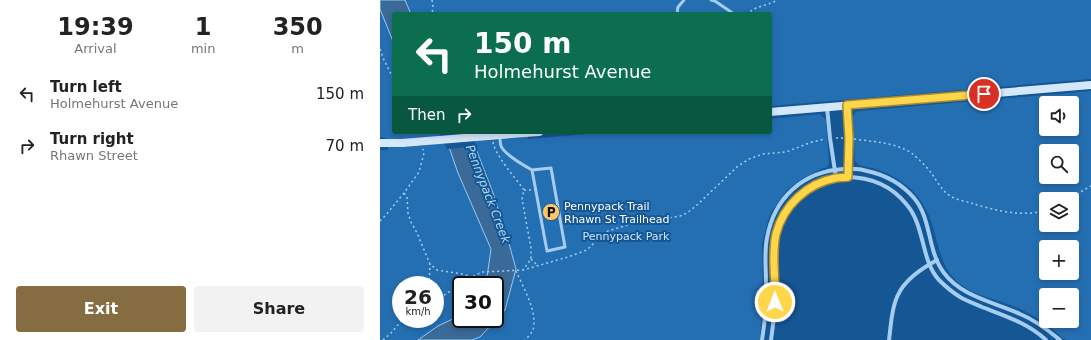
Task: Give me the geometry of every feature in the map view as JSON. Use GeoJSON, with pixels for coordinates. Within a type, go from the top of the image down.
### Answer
{"type":"FeatureCollection","features":[{"type":"Feature","properties":{"kind":"main road"},"geometry":{"type":"LineString","coordinates":[[772,112],[1091,85]]}},
{"type":"Feature","properties":{"kind":"main road"},"geometry":{"type":"LineString","coordinates":[[380,142],[402,142],[510,134]]}},
{"type":"Feature","properties":{"kind":"street"},"geometry":{"type":"LineString","coordinates":[[847,105],[849,138],[848,177]]}},
{"type":"Feature","properties":{"kind":"street"},"geometry":{"type":"LineString","coordinates":[[827,107],[836,178]]}},
{"type":"Feature","properties":{"kind":"street"},"geometry":{"type":"LineString","coordinates":[[762,340],[766,310],[766,239],[774,214],[788,193],[809,177],[820,173],[848,169],[856,169],[880,174],[891,179],[914,198],[921,207],[937,260],[944,273],[956,285],[967,292],[1020,314],[1047,329],[1060,340]]}},
{"type":"Feature","properties":{"kind":"street"},"geometry":{"type":"LineString","coordinates":[[771,340],[776,292],[774,247],[780,223],[794,201],[804,192],[815,185],[836,178],[848,177],[873,180],[884,185],[907,205],[914,214],[923,246],[937,278],[950,290],[960,298],[1014,319],[1031,328],[1046,340]]}},
{"type":"Feature","properties":{"kind":"street"},"geometry":{"type":"LineString","coordinates":[[889,340],[896,298],[905,283],[918,272],[937,260]]}},
{"type":"Feature","properties":{"kind":"street"},"geometry":{"type":"LineString","coordinates":[[766,310],[775,311]]}},
{"type":"Feature","properties":{"kind":"street"},"geometry":{"type":"LineString","coordinates":[[1042,336],[1047,329]]}},
{"type":"Feature","properties":{"kind":"lane"},"geometry":{"type":"LineString","coordinates":[[677,12],[678,7],[684,0]]}},
{"type":"Feature","properties":{"kind":"lane"},"geometry":{"type":"LineString","coordinates":[[711,0],[716,1],[731,12]]}},
{"type":"Feature","properties":{"kind":"lane"},"geometry":{"type":"LineString","coordinates":[[500,134],[501,145],[505,152],[522,164],[532,170],[551,168],[565,247],[548,251],[532,170]]}},
{"type":"Feature","properties":{"kind":"path"},"geometry":{"type":"LineString","coordinates":[[432,0],[432,12]]}},
{"type":"Feature","properties":{"kind":"path"},"geometry":{"type":"LineString","coordinates":[[749,12],[776,0]]}},
{"type":"Feature","properties":{"kind":"path"},"geometry":{"type":"LineString","coordinates":[[380,49],[392,76]]}},
{"type":"Feature","properties":{"kind":"path"},"geometry":{"type":"LineString","coordinates":[[474,276],[482,272],[516,271],[538,266],[587,250],[608,231],[648,219],[672,218],[680,216],[687,213],[697,205],[738,166],[749,160],[763,154],[786,152],[816,140],[830,138],[849,138],[885,143],[894,145],[911,153],[922,163],[945,191],[956,199],[999,211],[1019,213],[1039,211]]}},
{"type":"Feature","properties":{"kind":"path"},"geometry":{"type":"LineString","coordinates":[[492,139],[494,146],[504,163],[524,190],[522,199],[531,248],[531,259],[523,270]]}},
{"type":"Feature","properties":{"kind":"path"},"geometry":{"type":"LineString","coordinates":[[380,221],[404,193],[419,172],[424,153],[423,146]]}},
{"type":"Feature","properties":{"kind":"path"},"geometry":{"type":"LineString","coordinates":[[1079,193],[1091,186]]}},
{"type":"Feature","properties":{"kind":"path"},"geometry":{"type":"LineString","coordinates":[[524,190],[536,189]]}},
{"type":"Feature","properties":{"kind":"path"},"geometry":{"type":"LineString","coordinates":[[404,193],[411,222],[417,232],[430,264],[429,276]]}},
{"type":"Feature","properties":{"kind":"path"},"geometry":{"type":"LineString","coordinates":[[531,259],[538,266]]}},
{"type":"Feature","properties":{"kind":"path"},"geometry":{"type":"LineString","coordinates":[[430,264],[437,270],[469,276]]}},
{"type":"Feature","properties":{"kind":"path"},"geometry":{"type":"LineString","coordinates":[[516,271],[530,301],[534,319],[533,329],[525,340]]}},
{"type":"Feature","properties":{"kind":"path"},"geometry":{"type":"LineString","coordinates":[[383,340],[395,328]]}},
{"type":"Feature","properties":{"kind":"green space","name":"Pennypack Park"},"geometry":{"type":"Polygon","coordinates":[[[380,0],[1091,0],[1091,79],[772,106],[772,12],[392,12],[392,134],[527,134],[528,139],[586,134],[772,134],[772,119],[820,114],[826,120],[829,164],[826,168],[803,178],[787,190],[769,217],[762,244],[763,297],[760,340],[380,340],[380,150],[388,150],[386,138],[380,137],[380,0]]]}},
{"type":"Feature","properties":{"kind":"green space"},"geometry":{"type":"Polygon","coordinates":[[[1091,91],[1091,340],[1067,340],[1060,336],[1052,328],[1079,328],[1079,288],[1039,288],[1039,319],[1013,306],[971,291],[960,284],[945,265],[939,251],[933,227],[922,202],[905,184],[884,172],[859,165],[855,161],[852,117],[856,112],[1091,91]]]}},
{"type":"Feature","properties":{"kind":"water"},"geometry":{"type":"Polygon","coordinates":[[[380,0],[405,0],[410,12],[392,12],[392,39],[380,9],[380,0]]]}},
{"type":"Feature","properties":{"kind":"water","name":"Pennypack Creek"},"geometry":{"type":"Polygon","coordinates":[[[442,134],[468,134],[476,149],[493,193],[516,269],[504,311],[504,276],[487,276],[491,249],[458,173],[450,150],[442,134]]]}},
{"type":"Feature","properties":{"kind":"water"},"geometry":{"type":"Polygon","coordinates":[[[452,319],[452,328],[488,328],[480,337],[472,340],[418,340],[435,328],[444,328],[444,323],[452,319]]]}},
{"type":"Feature","properties":{"kind":"pier"},"geometry":{"type":"Polygon","coordinates":[[[440,134],[470,134],[477,146],[447,149],[440,134]]]}},
{"type":"Feature","properties":{"kind":"place","name":"Pennypack Trail Rhawn St Trailhead"},"geometry":{"type":"Point","coordinates":[551,212]}},
{"type":"Feature","properties":{"kind":"route"},"geometry":{"type":"LineString","coordinates":[[775,302],[774,247],[780,223],[787,210],[804,192],[815,185],[836,178],[848,177],[849,138],[847,105],[984,94]]}}]}
